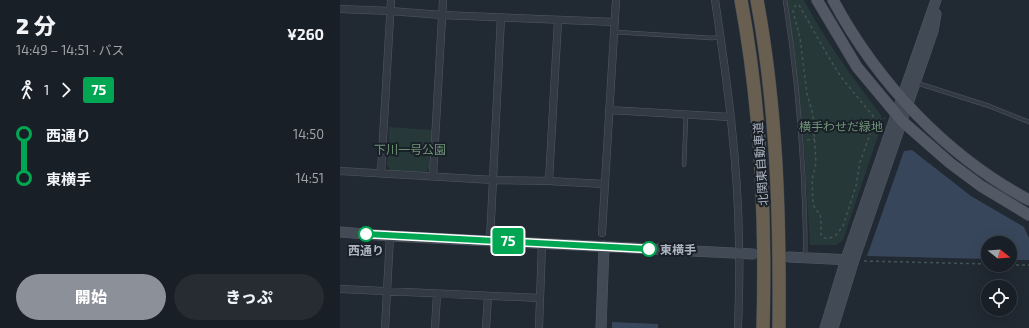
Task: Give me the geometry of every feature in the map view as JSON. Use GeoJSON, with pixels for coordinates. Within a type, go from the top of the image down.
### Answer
{"type":"FeatureCollection","features":[{"type":"Feature","properties":{"kind":"highway","name":"北関東自動車道"},"geometry":{"type":"LineString","coordinates":[[742,0],[760,148],[765,275],[763,328]]}},
{"type":"Feature","properties":{"kind":"highway","name":"北関東自動車道"},"geometry":{"type":"LineString","coordinates":[[757,0],[767,67],[775,147],[779,220],[779,328]]}},
{"type":"Feature","properties":{"kind":"main road"},"geometry":{"type":"LineString","coordinates":[[817,0],[857,67],[895,117],[980,186],[1029,215]]}},
{"type":"Feature","properties":{"kind":"main road"},"geometry":{"type":"LineString","coordinates":[[833,0],[866,53],[905,101],[939,135],[982,170],[1029,200]]}},
{"type":"Feature","properties":{"kind":"street"},"geometry":{"type":"LineString","coordinates":[[381,173],[391,0]]}},
{"type":"Feature","properties":{"kind":"street"},"geometry":{"type":"LineString","coordinates":[[433,176],[443,0]]}},
{"type":"Feature","properties":{"kind":"street"},"geometry":{"type":"LineString","coordinates":[[602,233],[616,0]]}},
{"type":"Feature","properties":{"kind":"street"},"geometry":{"type":"LineString","coordinates":[[715,0],[721,37],[735,168],[739,254],[738,328]]}},
{"type":"Feature","properties":{"kind":"street"},"geometry":{"type":"LineString","coordinates":[[905,101],[936,0]]}},
{"type":"Feature","properties":{"kind":"street"},"geometry":{"type":"LineString","coordinates":[[833,328],[895,117],[915,83],[932,31],[939,0]]}},
{"type":"Feature","properties":{"kind":"street"},"geometry":{"type":"LineString","coordinates":[[340,10],[615,22]]}},
{"type":"Feature","properties":{"kind":"street"},"geometry":{"type":"LineString","coordinates":[[490,240],[501,17]]}},
{"type":"Feature","properties":{"kind":"street"},"geometry":{"type":"LineString","coordinates":[[549,181],[558,20]]}},
{"type":"Feature","properties":{"kind":"street"},"geometry":{"type":"LineString","coordinates":[[609,110],[730,117]]}},
{"type":"Feature","properties":{"kind":"street"},"geometry":{"type":"LineString","coordinates":[[340,171],[493,180],[604,184]]}},
{"type":"Feature","properties":{"kind":"street"},"geometry":{"type":"LineString","coordinates":[[340,232],[390,236],[753,254]]}},
{"type":"Feature","properties":{"kind":"street"},"geometry":{"type":"LineString","coordinates":[[385,328],[390,236]]}},
{"type":"Feature","properties":{"kind":"street"},"geometry":{"type":"LineString","coordinates":[[539,328],[542,243]]}},
{"type":"Feature","properties":{"kind":"street"},"geometry":{"type":"LineString","coordinates":[[601,328],[604,246]]}},
{"type":"Feature","properties":{"kind":"street"},"geometry":{"type":"LineString","coordinates":[[789,257],[854,260]]}},
{"type":"Feature","properties":{"kind":"street"},"geometry":{"type":"LineString","coordinates":[[826,328],[854,260]]}},
{"type":"Feature","properties":{"kind":"street"},"geometry":{"type":"LineString","coordinates":[[340,289],[540,298]]}},
{"type":"Feature","properties":{"kind":"street"},"geometry":{"type":"LineString","coordinates":[[435,328],[437,294]]}},
{"type":"Feature","properties":{"kind":"street"},"geometry":{"type":"LineString","coordinates":[[486,328],[488,296]]}},
{"type":"Feature","properties":{"kind":"lane"},"geometry":{"type":"LineString","coordinates":[[785,0],[801,140],[805,206],[805,258]]}},
{"type":"Feature","properties":{"kind":"lane"},"geometry":{"type":"LineString","coordinates":[[614,32],[712,38],[721,37]]}},
{"type":"Feature","properties":{"kind":"lane"},"geometry":{"type":"LineString","coordinates":[[915,83],[989,106],[1029,122]]}},
{"type":"Feature","properties":{"kind":"lane"},"geometry":{"type":"LineString","coordinates":[[684,165],[686,114]]}},
{"type":"Feature","properties":{"kind":"path"},"geometry":{"type":"LineString","coordinates":[[799,5],[802,8],[841,77],[873,116],[873,122],[873,126],[860,162],[856,186],[843,226],[836,235],[830,238],[824,238],[821,236],[820,214],[814,210],[813,202],[812,180],[816,163],[813,115],[807,94],[800,38],[793,11],[795,6],[799,5]]}},
{"type":"Feature","properties":{"kind":"path"},"geometry":{"type":"LineString","coordinates":[[873,122],[895,117]]}},
{"type":"Feature","properties":{"kind":"path"},"geometry":{"type":"LineString","coordinates":[[854,260],[981,264]]}},
{"type":"Feature","properties":{"kind":"path"},"geometry":{"type":"LineString","coordinates":[[1017,265],[1029,265]]}},
{"type":"Feature","properties":{"kind":"green space","name":"横手わせだ緑地"},"geometry":{"type":"Polygon","coordinates":[[[787,0],[804,0],[831,45],[881,115],[882,124],[843,240],[836,245],[810,245],[804,146],[796,63],[787,0]]]}},
{"type":"Feature","properties":{"kind":"green space","name":"下川一号公園"},"geometry":{"type":"Polygon","coordinates":[[[389,127],[432,130],[430,167],[426,172],[390,170],[387,165],[389,127]]]}},
{"type":"Feature","properties":{"kind":"water"},"geometry":{"type":"Polygon","coordinates":[[[912,150],[971,196],[1024,227],[1029,238],[1029,260],[1017,260],[1017,236],[981,236],[981,259],[867,256],[904,151],[912,150]]]}},
{"type":"Feature","properties":{"kind":"water"},"geometry":{"type":"Polygon","coordinates":[[[612,322],[658,324],[658,328],[612,328],[612,322]]]}},
{"type":"Feature","properties":{"kind":"bus line","name":"75"},"geometry":{"type":"LineString","coordinates":[[366,234],[649,249]]}},
{"type":"Feature","properties":{"kind":"place","name":"西通り"},"geometry":{"type":"Point","coordinates":[366,234]}},
{"type":"Feature","properties":{"kind":"place","name":"東横手"},"geometry":{"type":"Point","coordinates":[649,249]}}]}
